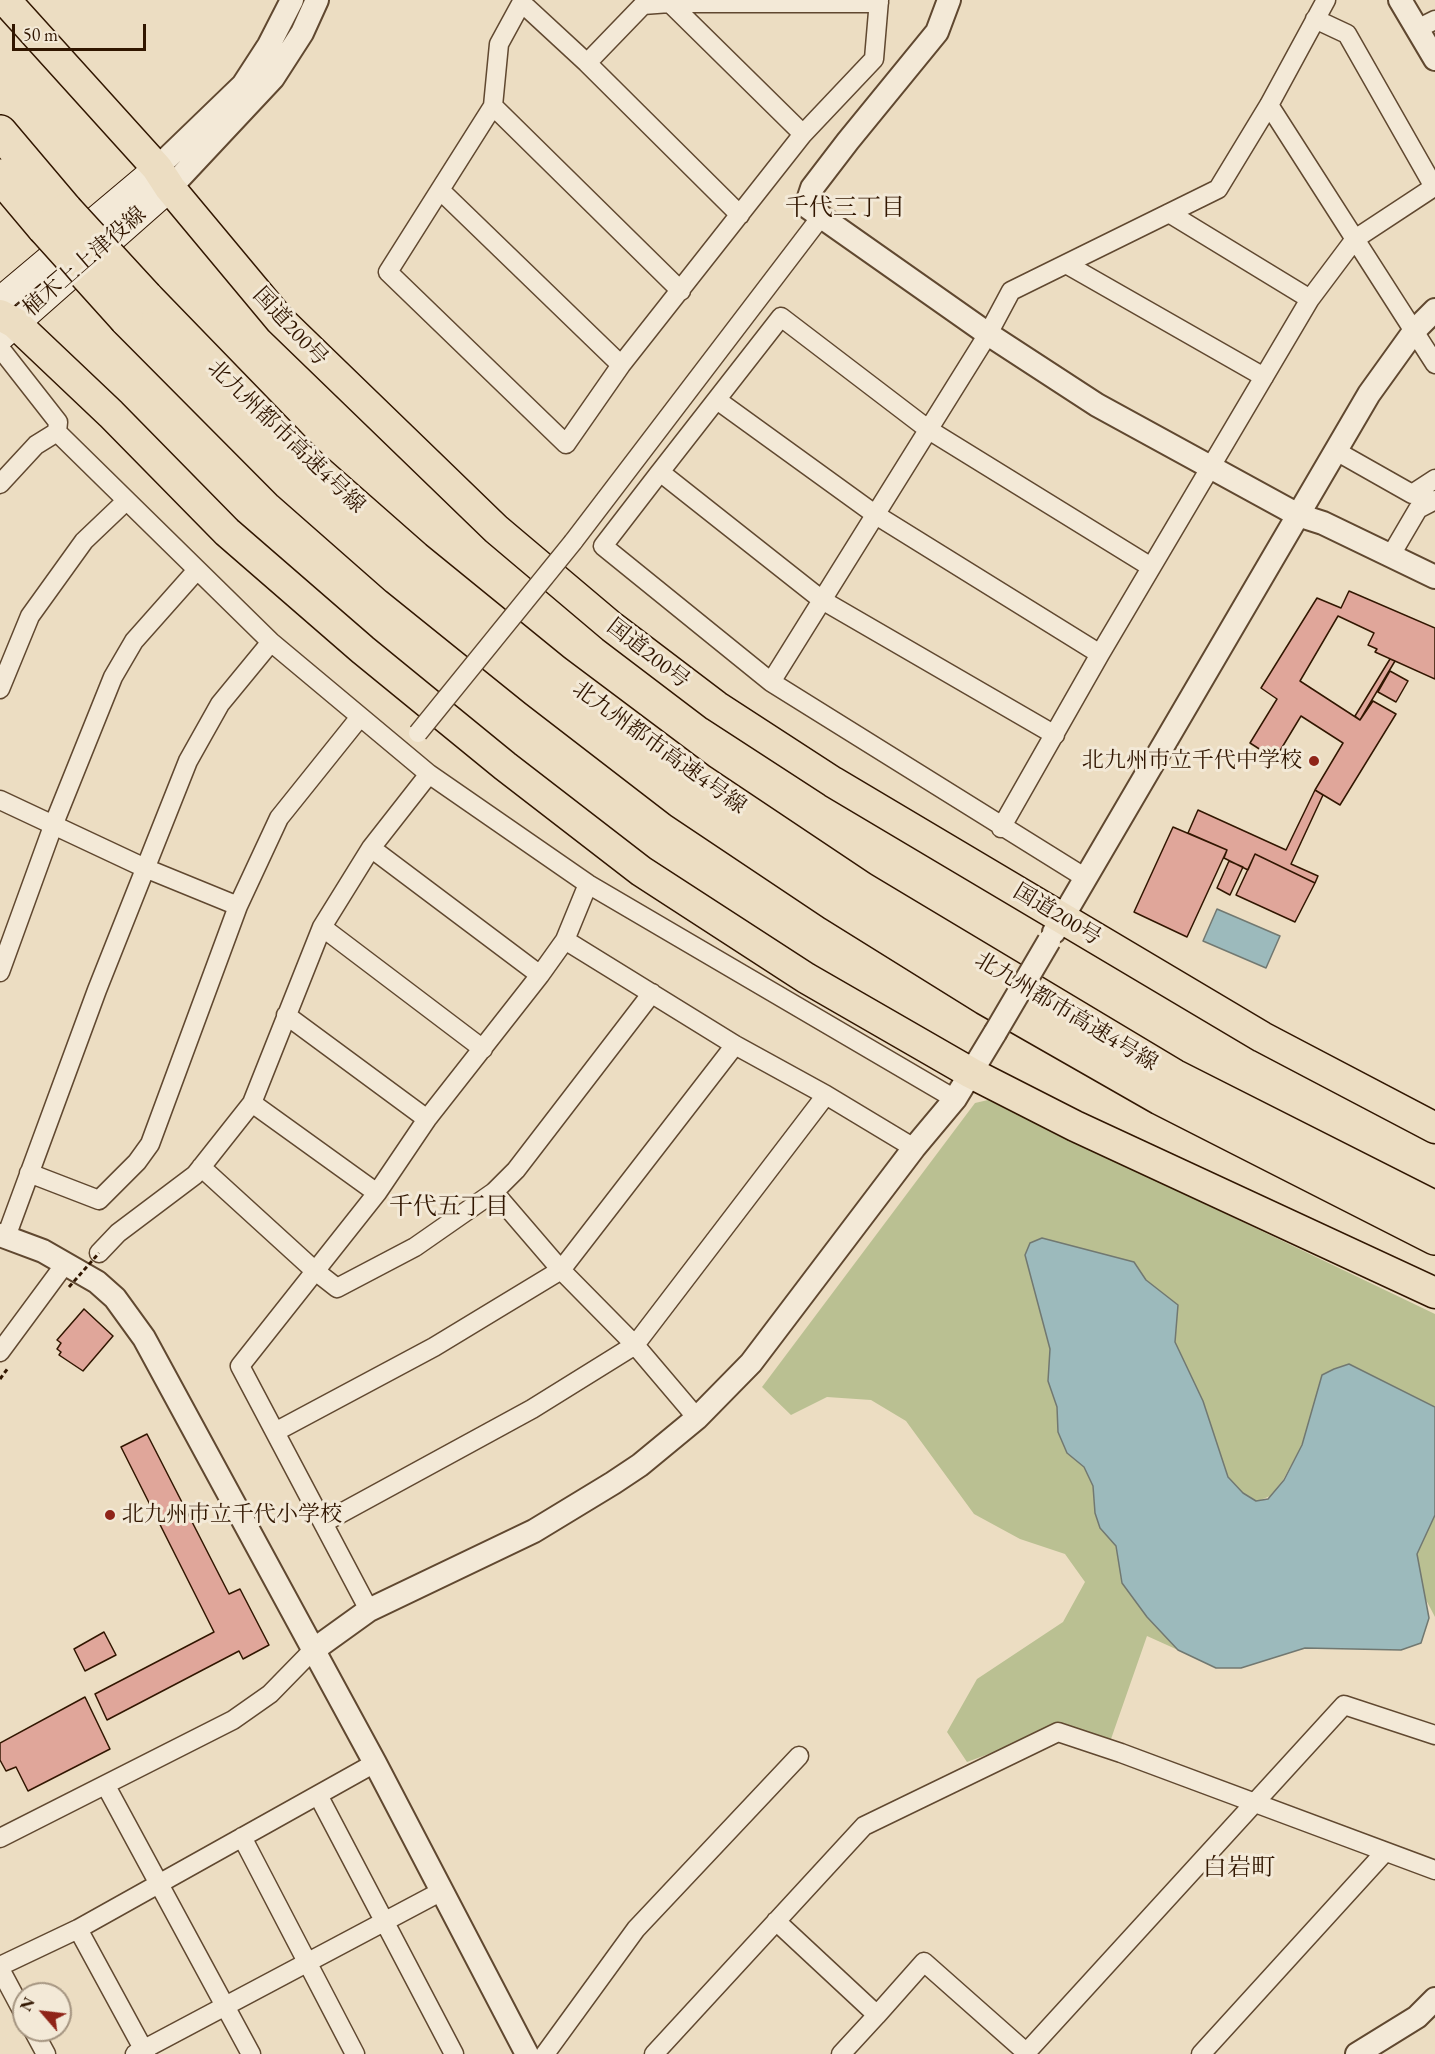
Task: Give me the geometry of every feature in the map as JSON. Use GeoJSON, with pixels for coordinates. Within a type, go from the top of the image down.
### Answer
{"type":"FeatureCollection","features":[{"type":"Feature","properties":{"kind":"highway","name":"国道200号"},"geometry":{"type":"LineString","coordinates":[[5,0],[164,178],[280,320],[496,529],[612,627],[716,706],[1056,929],[1435,1128]]}},
{"type":"Feature","properties":{"kind":"highway","name":"北九州都市高速4号線"},"geometry":{"type":"LineString","coordinates":[[0,132],[55,219]]}},
{"type":"Feature","properties":{"kind":"highway","name":"北九州都市高速4号線"},"geometry":{"type":"LineString","coordinates":[[0,176],[55,219],[289,483],[397,578],[536,690],[680,801],[834,904],[985,998],[1160,1098],[1435,1238]]}},
{"type":"Feature","properties":{"kind":"highway","name":"北九州都市高速4号線"},"geometry":{"type":"LineString","coordinates":[[136,308],[415,558],[555,672],[699,780],[862,889],[1164,1070],[1435,1209]]}},
{"type":"Feature","properties":{"kind":"highway"},"geometry":{"type":"LineString","coordinates":[[3,325],[111,414],[227,532],[363,650],[505,766],[641,871],[806,978],[971,1073],[1085,1131],[1435,1293]]}},
{"type":"Feature","properties":{"kind":"main road","name":"植木上上津役線"},"geometry":{"type":"LineString","coordinates":[[3,325],[164,178]]}},
{"type":"Feature","properties":{"kind":"street"},"geometry":{"type":"LineString","coordinates":[[164,178],[243,85],[269,45],[292,0]]}},
{"type":"Feature","properties":{"kind":"street"},"geometry":{"type":"LineString","coordinates":[[164,178],[273,78],[302,33],[317,0]]}},
{"type":"Feature","properties":{"kind":"street"},"geometry":{"type":"LineString","coordinates":[[949,0],[937,32],[812,188],[806,206],[988,334],[1096,405],[1298,515],[1323,523],[1435,577]]}},
{"type":"Feature","properties":{"kind":"street"},"geometry":{"type":"LineString","coordinates":[[771,682],[988,334],[1011,291],[1218,189],[1269,105],[1326,0]]}},
{"type":"Feature","properties":{"kind":"street"},"geometry":{"type":"LineString","coordinates":[[1400,0],[1427,24],[1435,59]]}},
{"type":"Feature","properties":{"kind":"street"},"geometry":{"type":"LineString","coordinates":[[587,63],[643,5],[879,1],[874,58],[803,134],[681,291],[621,365],[566,444],[388,272],[493,106],[499,44],[523,2],[740,215]]}},
{"type":"Feature","properties":{"kind":"street"},"geometry":{"type":"LineString","coordinates":[[670,3],[803,134]]}},
{"type":"Feature","properties":{"kind":"street"},"geometry":{"type":"LineString","coordinates":[[1001,828],[1100,654],[1310,299],[1355,238],[1434,187],[1347,34],[1315,19]]}},
{"type":"Feature","properties":{"kind":"street"},"geometry":{"type":"LineString","coordinates":[[1269,105],[1435,364]]}},
{"type":"Feature","properties":{"kind":"street"},"geometry":{"type":"LineString","coordinates":[[493,106],[681,291]]}},
{"type":"Feature","properties":{"kind":"street"},"geometry":{"type":"LineString","coordinates":[[440,190],[621,365]]}},
{"type":"Feature","properties":{"kind":"street"},"geometry":{"type":"LineString","coordinates":[[1169,213],[1310,299]]}},
{"type":"Feature","properties":{"kind":"street"},"geometry":{"type":"LineString","coordinates":[[402,752],[573,542],[820,218]]}},
{"type":"Feature","properties":{"kind":"street"},"geometry":{"type":"LineString","coordinates":[[1066,264],[1264,377]]}},
{"type":"Feature","properties":{"kind":"street"},"geometry":{"type":"LineString","coordinates":[[0,1838],[233,1720],[270,1694],[312,1651],[369,1610],[534,1531],[640,1465],[697,1418],[751,1363],[914,1148],[955,1098],[1248,604],[1369,394],[1415,330],[1435,309]]}},
{"type":"Feature","properties":{"kind":"street"},"geometry":{"type":"LineString","coordinates":[[1084,877],[1001,828],[771,682],[603,546],[781,317],[929,430],[1151,567]]}},
{"type":"Feature","properties":{"kind":"street"},"geometry":{"type":"LineString","coordinates":[[3,325],[58,422],[57,432]]}},
{"type":"Feature","properties":{"kind":"street"},"geometry":{"type":"LineString","coordinates":[[717,400],[876,515],[1100,654]]}},
{"type":"Feature","properties":{"kind":"street"},"geometry":{"type":"LineString","coordinates":[[0,484],[36,446],[57,432]]}},
{"type":"Feature","properties":{"kind":"street"},"geometry":{"type":"LineString","coordinates":[[57,432],[271,642],[429,774],[588,884],[955,1098]]}},
{"type":"Feature","properties":{"kind":"street"},"geometry":{"type":"LineString","coordinates":[[1336,451],[1412,494],[1435,479]]}},
{"type":"Feature","properties":{"kind":"street"},"geometry":{"type":"LineString","coordinates":[[660,472],[822,600],[1055,735]]}},
{"type":"Feature","properties":{"kind":"street"},"geometry":{"type":"LineString","coordinates":[[1391,555],[1418,509],[1435,500]]}},
{"type":"Feature","properties":{"kind":"street"},"geometry":{"type":"LineString","coordinates":[[0,689],[30,616],[84,541],[126,501]]}},
{"type":"Feature","properties":{"kind":"street"},"geometry":{"type":"LineString","coordinates":[[0,972],[53,826],[113,677],[134,641],[197,570]]}},
{"type":"Feature","properties":{"kind":"street"},"geometry":{"type":"LineString","coordinates":[[271,642],[220,704],[188,761],[3,1236],[42,1251],[97,1282],[115,1298],[144,1338],[312,1651],[375,1763],[527,2054]]}},
{"type":"Feature","properties":{"kind":"street"},"geometry":{"type":"LineString","coordinates":[[29,1173],[99,1200],[137,1162],[150,1144],[238,906],[279,818],[360,717]]}},
{"type":"Feature","properties":{"kind":"street"},"geometry":{"type":"LineString","coordinates":[[99,1253],[118,1233],[201,1167],[252,1103],[322,927],[371,848],[429,774]]}},
{"type":"Feature","properties":{"kind":"street"},"geometry":{"type":"LineString","coordinates":[[0,800],[145,868],[238,906]]}},
{"type":"Feature","properties":{"kind":"street"},"geometry":{"type":"LineString","coordinates":[[371,848],[540,975]]}},
{"type":"Feature","properties":{"kind":"street"},"geometry":{"type":"LineString","coordinates":[[369,1610],[240,1366],[377,1193],[427,1119],[540,975],[565,940],[588,884]]}},
{"type":"Feature","properties":{"kind":"street"},"geometry":{"type":"LineString","coordinates":[[322,927],[483,1049]]}},
{"type":"Feature","properties":{"kind":"street"},"geometry":{"type":"LineString","coordinates":[[565,940],[735,1045],[826,1095],[914,1148]]}},
{"type":"Feature","properties":{"kind":"street"},"geometry":{"type":"LineString","coordinates":[[201,1167],[314,1270],[337,1288],[415,1247],[494,1192],[516,1170],[652,993]]}},
{"type":"Feature","properties":{"kind":"street"},"geometry":{"type":"LineString","coordinates":[[286,1015],[427,1119]]}},
{"type":"Feature","properties":{"kind":"street"},"geometry":{"type":"LineString","coordinates":[[275,1432],[435,1347],[561,1270],[735,1045]]}},
{"type":"Feature","properties":{"kind":"street"},"geometry":{"type":"LineString","coordinates":[[323,1523],[532,1409],[635,1345],[826,1095]]}},
{"type":"Feature","properties":{"kind":"street"},"geometry":{"type":"LineString","coordinates":[[252,1103],[377,1193]]}},
{"type":"Feature","properties":{"kind":"street"},"geometry":{"type":"LineString","coordinates":[[494,1192],[561,1270],[635,1345],[697,1418]]}},
{"type":"Feature","properties":{"kind":"street"},"geometry":{"type":"LineString","coordinates":[[0,1352],[65,1264]]}},
{"type":"Feature","properties":{"kind":"street"},"geometry":{"type":"LineString","coordinates":[[841,2054],[924,1962],[1027,2054],[1344,1705],[1435,1735]]}},
{"type":"Feature","properties":{"kind":"street"},"geometry":{"type":"LineString","coordinates":[[654,2054],[864,1826],[1058,1732],[1435,1870]]}},
{"type":"Feature","properties":{"kind":"street"},"geometry":{"type":"LineString","coordinates":[[546,2054],[636,1929],[799,1756]]}},
{"type":"Feature","properties":{"kind":"street"},"geometry":{"type":"LineString","coordinates":[[12,1990],[0,1967],[78,1929],[375,1763]]}},
{"type":"Feature","properties":{"kind":"street"},"geometry":{"type":"LineString","coordinates":[[106,1786],[160,1882],[250,2054]]}},
{"type":"Feature","properties":{"kind":"street"},"geometry":{"type":"LineString","coordinates":[[318,1795],[454,2054]]}},
{"type":"Feature","properties":{"kind":"street"},"geometry":{"type":"LineString","coordinates":[[242,1837],[354,2054]]}},
{"type":"Feature","properties":{"kind":"street"},"geometry":{"type":"LineString","coordinates":[[1201,2054],[1385,1852]]}},
{"type":"Feature","properties":{"kind":"street"},"geometry":{"type":"LineString","coordinates":[[78,1929],[141,2052],[442,1891]]}},
{"type":"Feature","properties":{"kind":"street"},"geometry":{"type":"LineString","coordinates":[[776,1920],[877,2015]]}},
{"type":"Feature","properties":{"kind":"street"},"geometry":{"type":"LineString","coordinates":[[1357,2054],[1417,2017],[1435,1999]]}},
{"type":"Feature","properties":{"kind":"path"},"geometry":{"type":"LineString","coordinates":[[69,1287],[99,1253]]}},
{"type":"Feature","properties":{"kind":"green space"},"geometry":{"type":"Polygon","coordinates":[[[988,1100],[1435,1314],[1435,1407],[1349,1364],[1322,1375],[1302,1445],[1283,1480],[1270,1496],[1256,1502],[1243,1493],[1228,1477],[1203,1401],[1175,1342],[1178,1305],[1146,1280],[1133,1262],[1030,1243],[1025,1255],[1050,1349],[1048,1381],[1057,1407],[1058,1432],[1067,1453],[1084,1467],[1093,1486],[1095,1513],[1101,1528],[1116,1546],[1122,1583],[1147,1617],[1178,1650],[1147,1636],[1111,1739],[1053,1724],[1013,1745],[967,1762],[947,1732],[977,1679],[1063,1622],[1085,1582],[1065,1554],[1020,1539],[974,1514],[906,1421],[871,1400],[827,1397],[791,1415],[762,1387],[975,1103],[988,1100]]]}},
{"type":"Feature","properties":{"kind":"green space"},"geometry":{"type":"Polygon","coordinates":[[[1435,1515],[1435,1617],[1424,1596],[1417,1554],[1435,1515]]]}},
{"type":"Feature","properties":{"kind":"water"},"geometry":{"type":"Polygon","coordinates":[[[1217,909],[1280,936],[1266,968],[1203,941],[1217,909]]]}},
{"type":"Feature","properties":{"kind":"water"},"geometry":{"type":"Polygon","coordinates":[[[1042,1238],[1134,1262],[1146,1280],[1178,1305],[1175,1342],[1203,1401],[1228,1477],[1243,1493],[1256,1501],[1268,1499],[1284,1480],[1302,1445],[1322,1375],[1349,1364],[1435,1407],[1435,1515],[1417,1554],[1429,1618],[1421,1643],[1401,1650],[1305,1648],[1241,1668],[1216,1668],[1178,1650],[1147,1617],[1122,1583],[1116,1546],[1100,1528],[1095,1513],[1093,1486],[1084,1467],[1067,1453],[1058,1432],[1057,1407],[1048,1381],[1050,1349],[1025,1255],[1030,1243],[1042,1238]]]}},
{"type":"Feature","properties":{"kind":"building"},"geometry":{"type":"Polygon","coordinates":[[[1349,591],[1435,628],[1435,679],[1375,652],[1377,649],[1368,645],[1374,633],[1338,616],[1300,681],[1360,720],[1373,701],[1396,714],[1340,805],[1315,790],[1343,743],[1301,716],[1275,759],[1250,743],[1277,699],[1261,688],[1317,598],[1341,608],[1349,591]]]}},
{"type":"Feature","properties":{"kind":"building"},"geometry":{"type":"Polygon","coordinates":[[[1390,659],[1395,661],[1360,720],[1355,716],[1390,659]]]}},
{"type":"Feature","properties":{"kind":"building"},"geometry":{"type":"Polygon","coordinates":[[[1390,671],[1408,681],[1396,702],[1378,692],[1390,671]]]}},
{"type":"Feature","properties":{"kind":"building"},"geometry":{"type":"Polygon","coordinates":[[[1315,790],[1323,795],[1291,864],[1318,876],[1315,883],[1255,854],[1248,870],[1224,858],[1227,850],[1188,833],[1198,810],[1286,850],[1315,790]]]}},
{"type":"Feature","properties":{"kind":"building"},"geometry":{"type":"Polygon","coordinates":[[[1173,827],[1227,850],[1187,937],[1134,912],[1173,827]]]}},
{"type":"Feature","properties":{"kind":"building"},"geometry":{"type":"Polygon","coordinates":[[[1255,854],[1315,883],[1295,922],[1236,895],[1255,854]]]}},
{"type":"Feature","properties":{"kind":"building"},"geometry":{"type":"Polygon","coordinates":[[[1229,861],[1243,867],[1230,895],[1217,888],[1229,861]]]}},
{"type":"Feature","properties":{"kind":"building"},"geometry":{"type":"Polygon","coordinates":[[[84,1309],[113,1336],[83,1371],[59,1355],[61,1352],[57,1349],[61,1343],[57,1340],[84,1309]]]}},
{"type":"Feature","properties":{"kind":"building"},"geometry":{"type":"Polygon","coordinates":[[[147,1434],[229,1594],[240,1589],[269,1645],[243,1659],[239,1651],[107,1720],[95,1694],[214,1632],[121,1447],[147,1434]]]}},
{"type":"Feature","properties":{"kind":"building"},"geometry":{"type":"Polygon","coordinates":[[[104,1632],[116,1655],[85,1671],[74,1649],[104,1632]]]}},
{"type":"Feature","properties":{"kind":"building"},"geometry":{"type":"Polygon","coordinates":[[[85,1697],[110,1749],[28,1791],[16,1767],[6,1771],[0,1760],[0,1743],[85,1697]]]}},
{"type":"Feature","properties":{"kind":"place","name":"北九州市立千代中学校"},"geometry":{"type":"Point","coordinates":[1314,761]}},
{"type":"Feature","properties":{"kind":"place","name":"北九州市立千代小学校"},"geometry":{"type":"Point","coordinates":[110,1515]}},
{"type":"Feature","properties":{"kind":"district","name":"千代三丁目"},"geometry":{"type":"Point","coordinates":[845,208]}},
{"type":"Feature","properties":{"kind":"district","name":"千代五丁目"},"geometry":{"type":"Point","coordinates":[449,1207]}},
{"type":"Feature","properties":{"kind":"district","name":"白岩町"},"geometry":{"type":"Point","coordinates":[1239,1868]}}]}
